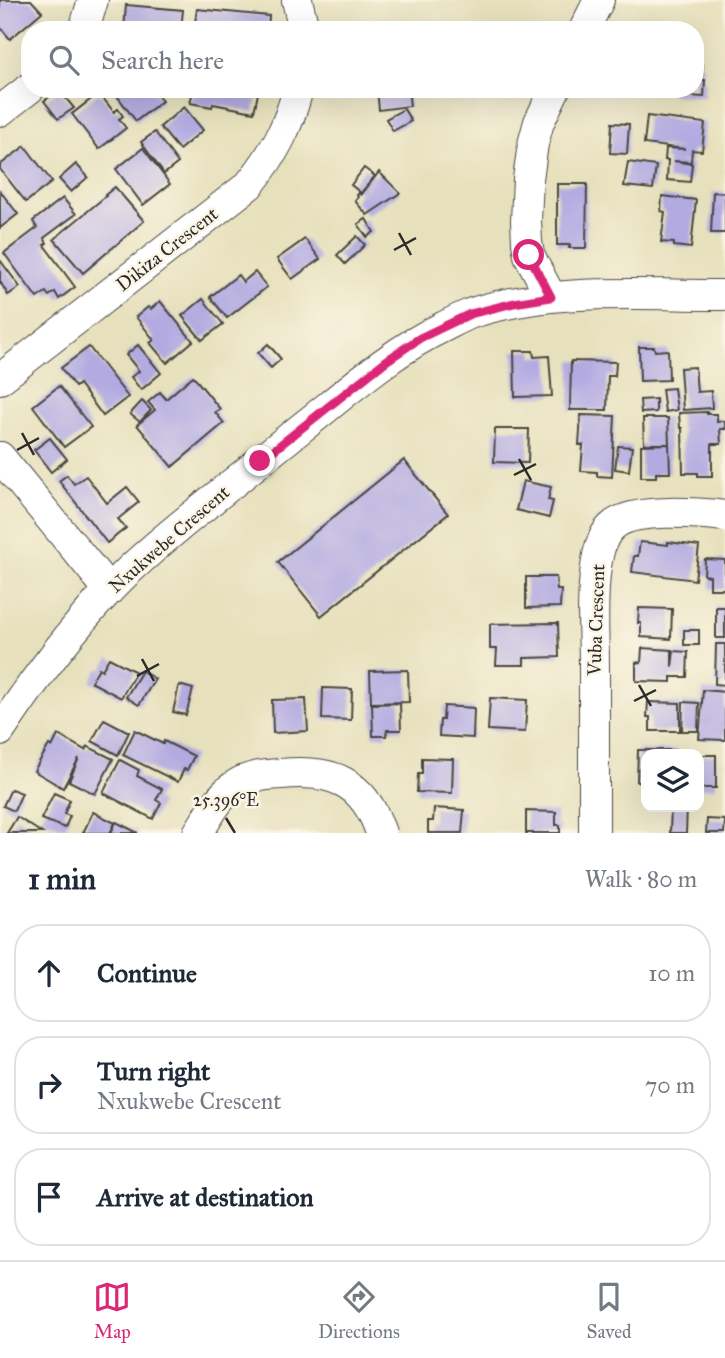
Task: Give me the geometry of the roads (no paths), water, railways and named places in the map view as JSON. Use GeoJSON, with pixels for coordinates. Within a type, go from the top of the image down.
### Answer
{"type":"FeatureCollection","features":[{"type":"Feature","properties":{"kind":"street"},"geometry":{"type":"LineString","coordinates":[[87,21],[93,0]]}},
{"type":"Feature","properties":{"kind":"street"},"geometry":{"type":"LineString","coordinates":[[297,0],[302,21]]}},
{"type":"Feature","properties":{"kind":"street"},"geometry":{"type":"LineString","coordinates":[[588,21],[599,0]]}},
{"type":"Feature","properties":{"kind":"street"},"geometry":{"type":"LineString","coordinates":[[0,111],[21,95]]}},
{"type":"Feature","properties":{"kind":"street","name":"Dikiza Crescent"},"geometry":{"type":"LineString","coordinates":[[0,379],[249,185],[274,150],[286,126],[295,98]]}},
{"type":"Feature","properties":{"kind":"street"},"geometry":{"type":"LineString","coordinates":[[551,98],[539,122],[533,145],[526,221],[529,255],[551,297]]}},
{"type":"Feature","properties":{"kind":"street","name":"Nxukwebe Crescent"},"geometry":{"type":"LineString","coordinates":[[0,731],[39,674],[109,590],[151,550],[386,361],[420,338],[470,314],[551,297],[725,295]]}},
{"type":"Feature","properties":{"kind":"street"},"geometry":{"type":"LineString","coordinates":[[0,457],[109,590]]}},
{"type":"Feature","properties":{"kind":"street","name":"Vuba Crescent"},"geometry":{"type":"LineString","coordinates":[[594,833],[594,593],[600,549],[606,534],[614,524],[640,515],[663,513],[725,516]]}},
{"type":"Feature","properties":{"kind":"street"},"geometry":{"type":"LineString","coordinates":[[198,833],[222,797],[245,779],[301,772],[328,775],[348,784],[370,807],[381,833]]}}]}
